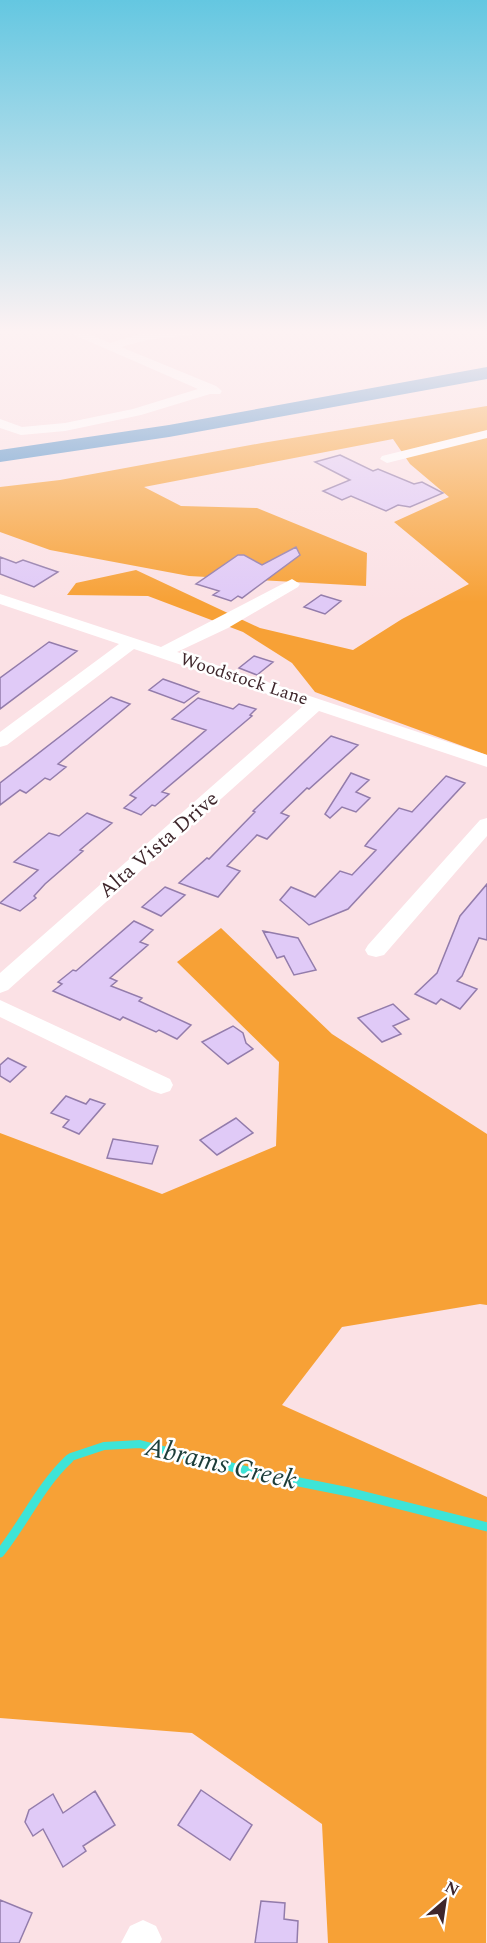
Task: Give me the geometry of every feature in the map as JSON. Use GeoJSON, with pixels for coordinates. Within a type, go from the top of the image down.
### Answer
{"type":"FeatureCollection","features":[{"type":"Feature","properties":{"kind":"highway"},"geometry":{"type":"LineString","coordinates":[[0,456],[226,421]]}},
{"type":"Feature","properties":{"kind":"street"},"geometry":{"type":"LineString","coordinates":[[0,423],[14,429],[29,431],[65,428],[98,421]]}},
{"type":"Feature","properties":{"kind":"street"},"geometry":{"type":"LineString","coordinates":[[387,459],[487,434]]}},
{"type":"Feature","properties":{"kind":"street"},"geometry":{"type":"LineString","coordinates":[[162,653],[222,624],[291,584]]}},
{"type":"Feature","properties":{"kind":"street","name":"Woodstock Lane"},"geometry":{"type":"LineString","coordinates":[[0,599],[487,761]]}},
{"type":"Feature","properties":{"kind":"street"},"geometry":{"type":"LineString","coordinates":[[0,741],[132,643]]}},
{"type":"Feature","properties":{"kind":"street","name":"Alta Vista Drive"},"geometry":{"type":"LineString","coordinates":[[0,985],[317,703]]}},
{"type":"Feature","properties":{"kind":"street"},"geometry":{"type":"LineString","coordinates":[[376,950],[487,824]]}},
{"type":"Feature","properties":{"kind":"street"},"geometry":{"type":"LineString","coordinates":[[0,1008],[161,1085]]}},
{"type":"Feature","properties":{"kind":"shaded area"},"geometry":{"type":"Polygon","coordinates":[[[398,421],[487,421],[487,755],[315,692],[292,663],[243,632],[148,596],[67,595],[76,583],[136,570],[260,628],[353,650],[402,619],[469,584],[394,522],[449,497],[410,464],[393,439],[144,487],[181,506],[257,508],[367,553],[366,586],[189,576],[50,550],[0,532],[0,487],[60,480],[398,421]]]}},
{"type":"Feature","properties":{"kind":"shaded area"},"geometry":{"type":"Polygon","coordinates":[[[221,928],[332,1034],[487,1134],[487,1305],[480,1304],[342,1327],[282,1405],[487,1497],[486,1943],[328,1943],[322,1824],[192,1733],[0,1718],[0,1133],[162,1194],[276,1146],[279,1062],[177,962],[221,928]]]}},
{"type":"Feature","properties":{"kind":"building"},"geometry":{"type":"Polygon","coordinates":[[[340,455],[373,471],[378,469],[414,484],[422,482],[443,493],[410,507],[398,505],[386,511],[351,496],[342,500],[323,491],[350,480],[315,462],[340,455]]]}},
{"type":"Feature","properties":{"kind":"building"},"geometry":{"type":"Polygon","coordinates":[[[296,547],[300,555],[242,598],[238,596],[231,601],[213,595],[219,591],[196,584],[238,555],[244,555],[262,565],[296,547]]]}},
{"type":"Feature","properties":{"kind":"building"},"geometry":{"type":"Polygon","coordinates":[[[0,557],[16,563],[23,560],[58,572],[34,587],[0,574],[0,557]]]}},
{"type":"Feature","properties":{"kind":"building"},"geometry":{"type":"Polygon","coordinates":[[[321,595],[341,601],[325,614],[304,607],[321,595]]]}},
{"type":"Feature","properties":{"kind":"building"},"geometry":{"type":"Polygon","coordinates":[[[49,642],[77,651],[0,709],[0,678],[49,642]]]}},
{"type":"Feature","properties":{"kind":"building"},"geometry":{"type":"Polygon","coordinates":[[[254,656],[273,662],[257,675],[239,668],[254,656]]]}},
{"type":"Feature","properties":{"kind":"building"},"geometry":{"type":"Polygon","coordinates":[[[163,679],[199,692],[184,703],[149,690],[163,679]]]}},
{"type":"Feature","properties":{"kind":"building"},"geometry":{"type":"Polygon","coordinates":[[[111,697],[130,704],[58,764],[66,767],[50,780],[45,778],[26,793],[20,790],[0,805],[0,783],[111,697]]]}},
{"type":"Feature","properties":{"kind":"building"},"geometry":{"type":"Polygon","coordinates":[[[198,698],[233,709],[239,704],[256,709],[250,715],[252,716],[162,792],[169,794],[155,806],[152,805],[141,815],[124,808],[136,798],[130,795],[206,730],[172,719],[198,698]]]}},
{"type":"Feature","properties":{"kind":"building"},"geometry":{"type":"Polygon","coordinates":[[[331,736],[358,745],[281,813],[289,816],[267,839],[257,835],[227,866],[240,871],[218,897],[179,883],[207,858],[209,859],[255,812],[253,811],[331,736]]]}},
{"type":"Feature","properties":{"kind":"building"},"geometry":{"type":"Polygon","coordinates":[[[351,773],[369,780],[356,792],[370,798],[356,812],[342,807],[330,818],[325,814],[351,773]]]}},
{"type":"Feature","properties":{"kind":"building"},"geometry":{"type":"Polygon","coordinates":[[[446,776],[465,783],[348,909],[309,925],[280,900],[291,887],[315,897],[340,871],[352,875],[376,850],[365,846],[399,808],[412,812],[446,776]]]}},
{"type":"Feature","properties":{"kind":"building"},"geometry":{"type":"Polygon","coordinates":[[[87,813],[112,823],[80,850],[83,851],[45,884],[34,896],[36,898],[20,911],[0,903],[38,870],[14,862],[49,833],[59,836],[87,813]]]}},
{"type":"Feature","properties":{"kind":"building"},"geometry":{"type":"Polygon","coordinates":[[[487,884],[487,940],[479,938],[462,976],[457,981],[477,989],[460,1009],[441,999],[436,1004],[415,994],[437,973],[460,916],[487,884]]]}},
{"type":"Feature","properties":{"kind":"building"},"geometry":{"type":"Polygon","coordinates":[[[165,887],[185,895],[161,916],[142,907],[165,887]]]}},
{"type":"Feature","properties":{"kind":"building"},"geometry":{"type":"Polygon","coordinates":[[[134,921],[153,930],[140,942],[148,945],[110,978],[117,981],[111,986],[142,998],[139,1001],[191,1025],[177,1039],[123,1017],[120,1020],[53,991],[62,984],[58,982],[73,970],[76,971],[134,921]]]}},
{"type":"Feature","properties":{"kind":"building"},"geometry":{"type":"Polygon","coordinates":[[[263,931],[298,938],[316,970],[294,975],[284,956],[277,958],[263,931]]]}},
{"type":"Feature","properties":{"kind":"building"},"geometry":{"type":"Polygon","coordinates":[[[393,1004],[409,1019],[393,1026],[401,1034],[382,1042],[358,1018],[393,1004]]]}},
{"type":"Feature","properties":{"kind":"building"},"geometry":{"type":"Polygon","coordinates":[[[233,1026],[243,1033],[246,1043],[253,1049],[228,1064],[202,1042],[233,1026]]]}},
{"type":"Feature","properties":{"kind":"building"},"geometry":{"type":"Polygon","coordinates":[[[8,1058],[26,1067],[10,1082],[0,1076],[0,1065],[8,1058]]]}},
{"type":"Feature","properties":{"kind":"building"},"geometry":{"type":"Polygon","coordinates":[[[66,1096],[86,1104],[90,1099],[105,1104],[79,1134],[63,1127],[69,1120],[51,1113],[66,1096]]]}},
{"type":"Feature","properties":{"kind":"building"},"geometry":{"type":"Polygon","coordinates":[[[236,1118],[253,1133],[217,1155],[200,1140],[236,1118]]]}},
{"type":"Feature","properties":{"kind":"building"},"geometry":{"type":"Polygon","coordinates":[[[113,1139],[158,1146],[152,1164],[107,1158],[113,1139]]]}},
{"type":"Feature","properties":{"kind":"building"},"geometry":{"type":"Polygon","coordinates":[[[201,1790],[252,1825],[230,1860],[178,1825],[201,1790]]]}},
{"type":"Feature","properties":{"kind":"building"},"geometry":{"type":"Polygon","coordinates":[[[95,1791],[115,1825],[83,1846],[86,1851],[63,1867],[43,1829],[33,1836],[25,1822],[29,1810],[53,1794],[63,1813],[95,1791]]]}},
{"type":"Feature","properties":{"kind":"building"},"geometry":{"type":"Polygon","coordinates":[[[0,1900],[32,1913],[19,1943],[0,1943],[0,1900]]]}},
{"type":"Feature","properties":{"kind":"building"},"geometry":{"type":"Polygon","coordinates":[[[261,1901],[285,1903],[284,1919],[298,1921],[297,1943],[255,1943],[261,1901]]]}},
{"type":"Feature","properties":{"kind":"waterway","name":"Abrams Creek"},"geometry":{"type":"LineString","coordinates":[[0,1553],[41,1492],[71,1457],[104,1446],[140,1444],[206,1461]]}},
{"type":"Feature","properties":{"kind":"waterway","name":"Abrams Creek"},"geometry":{"type":"LineString","coordinates":[[200,1459],[259,1474],[349,1492],[487,1527]]}}]}
